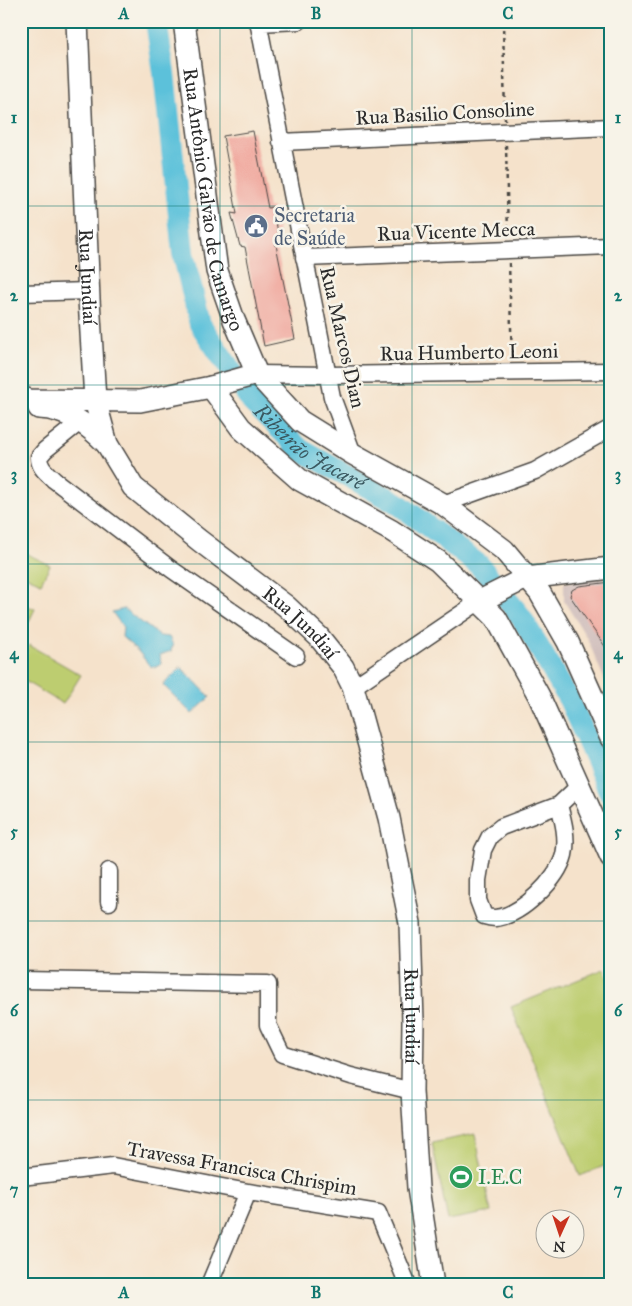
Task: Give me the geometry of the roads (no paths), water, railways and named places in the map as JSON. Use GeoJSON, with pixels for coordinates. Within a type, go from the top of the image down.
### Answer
{"type":"FeatureCollection","features":[{"type":"Feature","properties":{"kind":"main road","name":"Rua Jundiaí"},"geometry":{"type":"LineString","coordinates":[[77,21],[88,291],[95,400],[107,444],[134,487],[200,541],[286,606],[319,637],[342,667],[353,687],[388,818],[410,923],[413,1022],[412,1091],[418,1188],[433,1285]]}},
{"type":"Feature","properties":{"kind":"main road","name":"Rua Antônio Galvão de Camargo"},"geometry":{"type":"LineString","coordinates":[[184,21],[217,271],[252,376],[300,421],[352,454],[443,504],[504,550],[524,580],[540,593],[568,642],[611,738]]}},
{"type":"Feature","properties":{"kind":"main road"},"geometry":{"type":"LineString","coordinates":[[21,398],[29,400],[140,401],[215,386],[252,376]]}},
{"type":"Feature","properties":{"kind":"main road"},"geometry":{"type":"LineString","coordinates":[[215,386],[241,428],[300,480],[392,531],[438,561],[484,600],[539,696],[611,857]]}},
{"type":"Feature","properties":{"kind":"main road"},"geometry":{"type":"LineString","coordinates":[[107,444],[109,427],[114,418],[119,412],[140,401]]}},
{"type":"Feature","properties":{"kind":"main road"},"geometry":{"type":"LineString","coordinates":[[21,411],[40,408],[56,410],[89,426],[107,444]]}},
{"type":"Feature","properties":{"kind":"main road"},"geometry":{"type":"LineString","coordinates":[[484,600],[524,580],[611,568]]}},
{"type":"Feature","properties":{"kind":"street"},"geometry":{"type":"LineString","coordinates":[[258,22],[299,21]]}},
{"type":"Feature","properties":{"kind":"street","name":"Rua Marcos Dian"},"geometry":{"type":"LineString","coordinates":[[258,22],[332,397],[352,454]]}},
{"type":"Feature","properties":{"kind":"street","name":"Rua Basilio Consoline"},"geometry":{"type":"LineString","coordinates":[[281,142],[611,127]]}},
{"type":"Feature","properties":{"kind":"street","name":"Rua Vicente Mecca"},"geometry":{"type":"LineString","coordinates":[[304,258],[611,246]]}},
{"type":"Feature","properties":{"kind":"street"},"geometry":{"type":"LineString","coordinates":[[21,293],[88,291]]}},
{"type":"Feature","properties":{"kind":"street","name":"Rua Humberto Leoni"},"geometry":{"type":"LineString","coordinates":[[252,376],[611,371]]}},
{"type":"Feature","properties":{"kind":"street"},"geometry":{"type":"LineString","coordinates":[[81,421],[38,457],[39,464],[44,470],[54,480],[171,569],[296,656]]}},
{"type":"Feature","properties":{"kind":"street"},"geometry":{"type":"LineString","coordinates":[[443,504],[535,471],[611,428]]}},
{"type":"Feature","properties":{"kind":"street"},"geometry":{"type":"LineString","coordinates":[[353,687],[484,600]]}},
{"type":"Feature","properties":{"kind":"street"},"geometry":{"type":"LineString","coordinates":[[559,805],[566,844],[564,856],[555,875],[528,904],[496,918],[484,916],[478,900],[478,880],[483,850],[490,836],[501,827],[559,805],[579,786]]}},
{"type":"Feature","properties":{"kind":"street"},"geometry":{"type":"LineString","coordinates":[[109,871],[109,902]]}},
{"type":"Feature","properties":{"kind":"street"},"geometry":{"type":"LineString","coordinates":[[21,980],[268,984],[268,1026],[282,1054],[351,1076],[412,1091]]}},
{"type":"Feature","properties":{"kind":"street","name":"Travessa Francisca Chrispim"},"geometry":{"type":"LineString","coordinates":[[21,1176],[113,1166],[248,1192],[378,1213],[408,1285]]}},
{"type":"Feature","properties":{"kind":"street"},"geometry":{"type":"LineString","coordinates":[[210,1285],[248,1192]]}},
{"type":"Feature","properties":{"kind":"water"},"geometry":{"type":"Polygon","coordinates":[[[124,609],[160,636],[169,637],[173,645],[171,651],[160,655],[161,664],[156,667],[150,666],[138,651],[122,637],[123,627],[112,612],[124,609]]]}},
{"type":"Feature","properties":{"kind":"water"},"geometry":{"type":"Polygon","coordinates":[[[181,667],[210,697],[192,714],[163,685],[181,667]]]}},
{"type":"Feature","properties":{"kind":"waterway","name":"Ribeirão Jacaré"},"geometry":{"type":"LineString","coordinates":[[156,21],[164,73],[183,253],[200,324],[252,402],[301,450],[397,503],[479,565],[521,617],[570,701],[611,795]]}},
{"type":"Feature","properties":{"kind":"place","name":"Secretaria de Saúde"},"geometry":{"type":"Point","coordinates":[256,226]}},
{"type":"Feature","properties":{"kind":"place","name":"I.E.C"},"geometry":{"type":"Point","coordinates":[461,1177]}}]}
